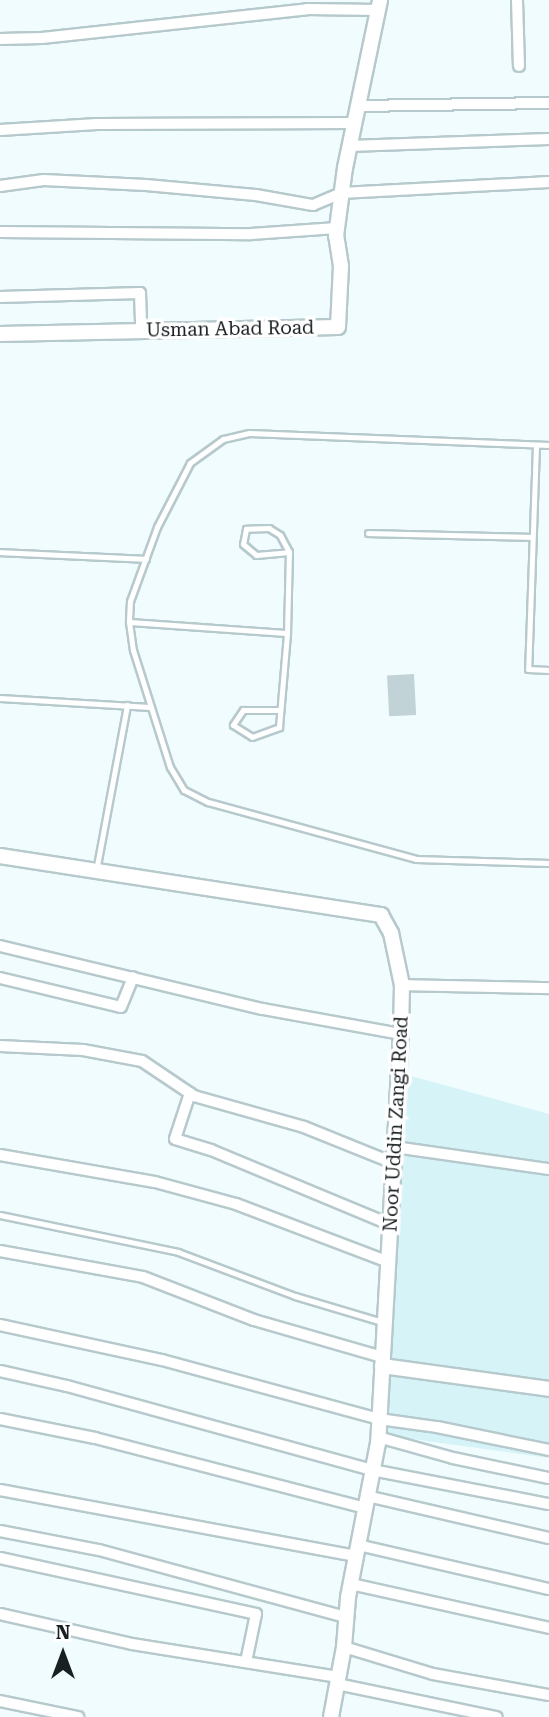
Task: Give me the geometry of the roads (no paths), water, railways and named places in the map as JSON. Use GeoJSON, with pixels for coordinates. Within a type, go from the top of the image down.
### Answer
{"type":"FeatureCollection","features":[{"type":"Feature","properties":{"kind":"street"},"geometry":{"type":"LineString","coordinates":[[517,0],[519,66]]}},
{"type":"Feature","properties":{"kind":"street"},"geometry":{"type":"LineString","coordinates":[[0,39],[42,38],[307,9],[380,5]]}},
{"type":"Feature","properties":{"kind":"street","name":"Usman Abad Road"},"geometry":{"type":"LineString","coordinates":[[0,334],[338,327],[341,266],[337,228],[341,193],[353,123],[380,5]]}},
{"type":"Feature","properties":{"kind":"street"},"geometry":{"type":"LineString","coordinates":[[357,106],[549,103]]}},
{"type":"Feature","properties":{"kind":"street"},"geometry":{"type":"LineString","coordinates":[[0,130],[97,124],[353,123]]}},
{"type":"Feature","properties":{"kind":"street"},"geometry":{"type":"LineString","coordinates":[[349,146],[549,139]]}},
{"type":"Feature","properties":{"kind":"street"},"geometry":{"type":"LineString","coordinates":[[0,186],[44,180],[146,185],[256,195],[313,205],[341,193],[549,182]]}},
{"type":"Feature","properties":{"kind":"street"},"geometry":{"type":"LineString","coordinates":[[0,232],[251,234],[337,228]]}},
{"type":"Feature","properties":{"kind":"street"},"geometry":{"type":"LineString","coordinates":[[0,297],[140,293],[141,331]]}},
{"type":"Feature","properties":{"kind":"street","name":"Noor Uddin Zangi Road"},"geometry":{"type":"LineString","coordinates":[[0,856],[381,915],[391,933],[402,985],[401,1034],[378,1437],[345,1617],[344,1647],[331,1717]]}},
{"type":"Feature","properties":{"kind":"street"},"geometry":{"type":"LineString","coordinates":[[0,946],[263,1009],[401,1034]]}},
{"type":"Feature","properties":{"kind":"street"},"geometry":{"type":"LineString","coordinates":[[0,978],[121,1007],[132,977]]}},
{"type":"Feature","properties":{"kind":"street"},"geometry":{"type":"LineString","coordinates":[[402,985],[549,988]]}},
{"type":"Feature","properties":{"kind":"street"},"geometry":{"type":"LineString","coordinates":[[0,1046],[83,1050],[142,1061],[190,1093],[304,1127],[393,1163]]}},
{"type":"Feature","properties":{"kind":"street"},"geometry":{"type":"LineString","coordinates":[[190,1093],[175,1139],[211,1150],[391,1225]]}},
{"type":"Feature","properties":{"kind":"street"},"geometry":{"type":"LineString","coordinates":[[394,1147],[549,1169]]}},
{"type":"Feature","properties":{"kind":"street"},"geometry":{"type":"LineString","coordinates":[[0,1156],[178,1188],[236,1204],[389,1262]]}},
{"type":"Feature","properties":{"kind":"street"},"geometry":{"type":"LineString","coordinates":[[0,1251],[143,1277],[254,1320],[382,1361],[549,1389]]}},
{"type":"Feature","properties":{"kind":"street"},"geometry":{"type":"LineString","coordinates":[[0,1325],[162,1360],[379,1419],[437,1427],[549,1450]]}},
{"type":"Feature","properties":{"kind":"street"},"geometry":{"type":"LineString","coordinates":[[0,1371],[67,1386],[372,1471],[549,1504]]}},
{"type":"Feature","properties":{"kind":"street"},"geometry":{"type":"LineString","coordinates":[[0,1419],[95,1438],[366,1502],[549,1538]]}},
{"type":"Feature","properties":{"kind":"street"},"geometry":{"type":"LineString","coordinates":[[378,1437],[453,1458],[549,1478]]}},
{"type":"Feature","properties":{"kind":"street"},"geometry":{"type":"LineString","coordinates":[[0,1490],[357,1551],[549,1589]]}},
{"type":"Feature","properties":{"kind":"street"},"geometry":{"type":"LineString","coordinates":[[0,1531],[99,1550],[345,1617]]}},
{"type":"Feature","properties":{"kind":"street"},"geometry":{"type":"LineString","coordinates":[[0,1558],[257,1614],[246,1662]]}},
{"type":"Feature","properties":{"kind":"street"},"geometry":{"type":"LineString","coordinates":[[351,1584],[549,1628]]}},
{"type":"Feature","properties":{"kind":"street"},"geometry":{"type":"LineString","coordinates":[[0,1614],[132,1644],[246,1662],[338,1681],[497,1717]]}},
{"type":"Feature","properties":{"kind":"street"},"geometry":{"type":"LineString","coordinates":[[344,1647],[433,1674],[549,1695]]}},
{"type":"Feature","properties":{"kind":"street"},"geometry":{"type":"LineString","coordinates":[[0,1701],[78,1717]]}},
{"type":"Feature","properties":{"kind":"lane"},"geometry":{"type":"LineString","coordinates":[[549,445],[249,433],[223,439],[190,463],[157,527],[130,601],[129,622],[133,650],[150,707],[170,767],[184,790],[208,802],[415,859],[549,863]]}},
{"type":"Feature","properties":{"kind":"lane"},"geometry":{"type":"LineString","coordinates":[[536,445],[528,669],[549,670]]}},
{"type":"Feature","properties":{"kind":"lane"},"geometry":{"type":"LineString","coordinates":[[280,710],[243,710],[233,725],[252,737],[279,727],[286,633],[289,552],[270,528],[246,529],[243,544],[256,555],[289,552]]}},
{"type":"Feature","properties":{"kind":"lane"},"geometry":{"type":"LineString","coordinates":[[368,533],[532,537]]}},
{"type":"Feature","properties":{"kind":"lane"},"geometry":{"type":"LineString","coordinates":[[0,552],[146,559]]}},
{"type":"Feature","properties":{"kind":"lane"},"geometry":{"type":"LineString","coordinates":[[129,622],[286,633]]}},
{"type":"Feature","properties":{"kind":"lane"},"geometry":{"type":"LineString","coordinates":[[0,698],[150,707]]}},
{"type":"Feature","properties":{"kind":"lane"},"geometry":{"type":"LineString","coordinates":[[96,871],[127,705]]}},
{"type":"Feature","properties":{"kind":"lane"},"geometry":{"type":"LineString","coordinates":[[0,1215],[178,1252],[295,1296],[385,1323]]}}]}
